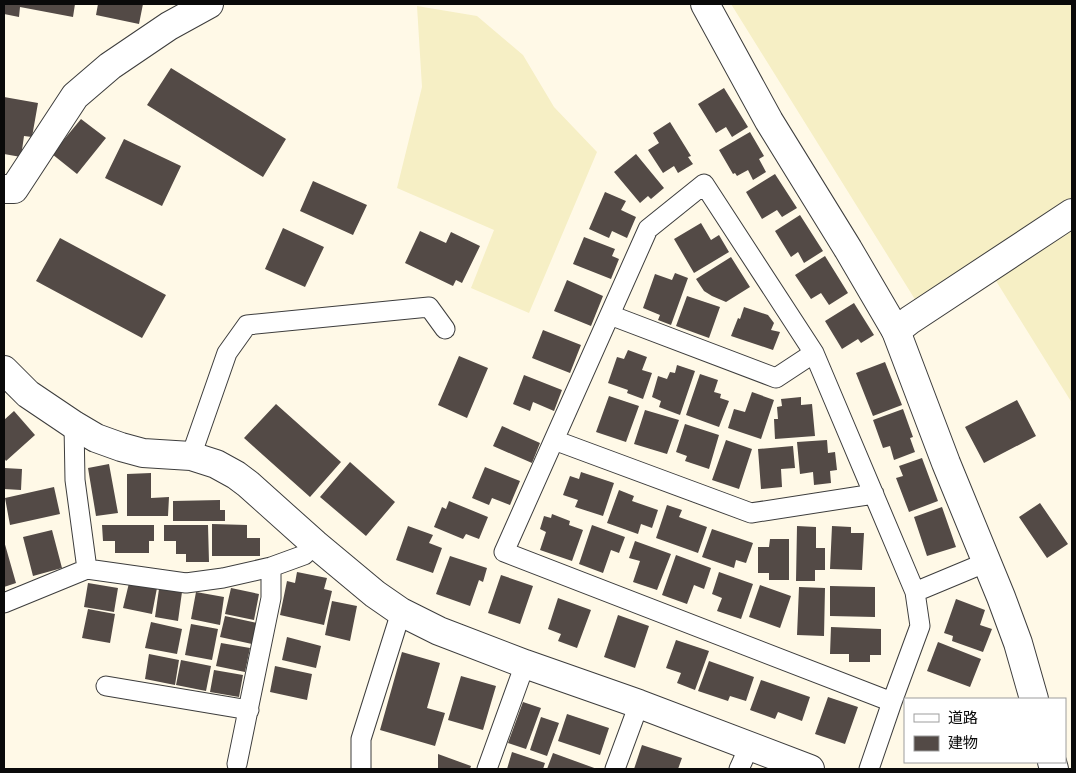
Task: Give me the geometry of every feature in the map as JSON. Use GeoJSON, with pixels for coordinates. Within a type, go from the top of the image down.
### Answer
{"type":"FeatureCollection","features":[{"type":"Feature","properties":{"kind":"street"},"geometry":{"type":"LineString","coordinates":[[4,189],[14,189],[75,96],[110,66],[169,26],[208,4]]}},
{"type":"Feature","properties":{"kind":"street"},"geometry":{"type":"LineString","coordinates":[[705,4],[769,121],[896,331],[946,463],[1018,643],[1034,698]]}},
{"type":"Feature","properties":{"kind":"street"},"geometry":{"type":"LineString","coordinates":[[896,331],[918,314],[1072,213]]}},
{"type":"Feature","properties":{"kind":"street"},"geometry":{"type":"LineString","coordinates":[[4,370],[28,394],[96,438],[143,453],[191,456],[216,464],[242,480],[375,594],[401,612],[439,631],[525,664],[640,704],[744,758],[810,769]]}},
{"type":"Feature","properties":{"kind":"lane"},"geometry":{"type":"LineString","coordinates":[[869,769],[920,626],[915,592],[814,353],[704,184],[648,229],[504,552],[892,702]]}},
{"type":"Feature","properties":{"kind":"lane"},"geometry":{"type":"LineString","coordinates":[[191,456],[227,353],[247,325],[429,307],[445,329]]}},
{"type":"Feature","properties":{"kind":"lane"},"geometry":{"type":"LineString","coordinates":[[610,315],[776,378],[814,353]]}},
{"type":"Feature","properties":{"kind":"lane"},"geometry":{"type":"LineString","coordinates":[[74,425],[75,480],[87,569]]}},
{"type":"Feature","properties":{"kind":"lane"},"geometry":{"type":"LineString","coordinates":[[554,440],[751,513],[874,494]]}},
{"type":"Feature","properties":{"kind":"lane"},"geometry":{"type":"LineString","coordinates":[[4,603],[87,569],[186,583],[223,578],[271,568],[304,556],[315,544]]}},
{"type":"Feature","properties":{"kind":"lane"},"geometry":{"type":"LineString","coordinates":[[915,592],[987,562]]}},
{"type":"Feature","properties":{"kind":"lane"},"geometry":{"type":"LineString","coordinates":[[237,764],[271,598],[271,568]]}},
{"type":"Feature","properties":{"kind":"lane"},"geometry":{"type":"LineString","coordinates":[[361,769],[361,739],[401,612]]}},
{"type":"Feature","properties":{"kind":"lane"},"geometry":{"type":"LineString","coordinates":[[487,769],[525,664]]}},
{"type":"Feature","properties":{"kind":"lane"},"geometry":{"type":"LineString","coordinates":[[106,686],[249,710]]}},
{"type":"Feature","properties":{"kind":"lane"},"geometry":{"type":"LineString","coordinates":[[615,769],[640,704]]}},
{"type":"Feature","properties":{"kind":"shaded area"},"geometry":{"type":"Polygon","coordinates":[[[731,4],[1072,4],[1072,403],[983,260],[916,301],[731,4]]]}},
{"type":"Feature","properties":{"kind":"shaded area"},"geometry":{"type":"Polygon","coordinates":[[[417,6],[477,16],[523,55],[554,107],[597,152],[529,313],[471,288],[494,230],[397,188],[422,87],[417,6]]]}},
{"type":"Feature","properties":{"kind":"building"},"geometry":{"type":"Polygon","coordinates":[[[4,4],[75,4],[73,17],[20,7],[19,17],[4,14],[4,4]]]}},
{"type":"Feature","properties":{"kind":"building"},"geometry":{"type":"Polygon","coordinates":[[[98,4],[143,4],[139,24],[96,15],[98,4]]]}},
{"type":"Feature","properties":{"kind":"building"},"geometry":{"type":"Polygon","coordinates":[[[171,68],[286,139],[263,177],[147,105],[171,68]]]}},
{"type":"Feature","properties":{"kind":"building"},"geometry":{"type":"Polygon","coordinates":[[[724,88],[748,127],[732,137],[726,127],[716,133],[698,104],[724,88]]]}},
{"type":"Feature","properties":{"kind":"building"},"geometry":{"type":"Polygon","coordinates":[[[4,97],[38,103],[32,137],[24,136],[21,157],[4,154],[4,97]]]}},
{"type":"Feature","properties":{"kind":"building"},"geometry":{"type":"Polygon","coordinates":[[[81,119],[106,138],[77,174],[52,154],[81,119]]]}},
{"type":"Feature","properties":{"kind":"building"},"geometry":{"type":"Polygon","coordinates":[[[670,122],[691,156],[688,157],[693,164],[678,173],[674,166],[663,173],[648,150],[659,143],[653,133],[670,122]]]}},
{"type":"Feature","properties":{"kind":"building"},"geometry":{"type":"Polygon","coordinates":[[[750,132],[764,156],[759,159],[766,172],[753,180],[748,170],[737,176],[735,173],[733,174],[719,150],[750,132]]]}},
{"type":"Feature","properties":{"kind":"building"},"geometry":{"type":"Polygon","coordinates":[[[124,139],[181,166],[162,206],[105,178],[124,139]]]}},
{"type":"Feature","properties":{"kind":"building"},"geometry":{"type":"Polygon","coordinates":[[[636,154],[664,188],[651,199],[648,196],[640,203],[614,172],[636,154]]]}},
{"type":"Feature","properties":{"kind":"building"},"geometry":{"type":"Polygon","coordinates":[[[775,174],[797,208],[782,217],[777,210],[762,219],[746,192],[775,174]]]}},
{"type":"Feature","properties":{"kind":"building"},"geometry":{"type":"Polygon","coordinates":[[[313,181],[367,205],[353,235],[300,211],[313,181]]]}},
{"type":"Feature","properties":{"kind":"building"},"geometry":{"type":"Polygon","coordinates":[[[605,192],[626,201],[621,210],[636,217],[627,238],[612,231],[609,238],[589,229],[605,192]]]}},
{"type":"Feature","properties":{"kind":"building"},"geometry":{"type":"Polygon","coordinates":[[[800,215],[823,251],[804,263],[798,252],[791,257],[775,231],[800,215]]]}},
{"type":"Feature","properties":{"kind":"building"},"geometry":{"type":"Polygon","coordinates":[[[701,223],[711,240],[719,235],[729,252],[694,273],[674,239],[701,223]]]}},
{"type":"Feature","properties":{"kind":"building"},"geometry":{"type":"Polygon","coordinates":[[[283,228],[324,247],[305,287],[265,269],[283,228]]]}},
{"type":"Feature","properties":{"kind":"building"},"geometry":{"type":"Polygon","coordinates":[[[420,231],[446,243],[451,232],[480,246],[462,283],[456,280],[453,286],[405,263],[420,231]]]}},
{"type":"Feature","properties":{"kind":"building"},"geometry":{"type":"Polygon","coordinates":[[[584,237],[615,249],[612,256],[619,259],[611,279],[573,264],[584,237]]]}},
{"type":"Feature","properties":{"kind":"building"},"geometry":{"type":"Polygon","coordinates":[[[60,238],[166,295],[142,338],[36,281],[60,238]]]}},
{"type":"Feature","properties":{"kind":"building"},"geometry":{"type":"Polygon","coordinates":[[[825,256],[848,293],[829,305],[821,293],[811,299],[795,275],[825,256]]]}},
{"type":"Feature","properties":{"kind":"building"},"geometry":{"type":"Polygon","coordinates":[[[731,257],[750,287],[726,302],[704,291],[696,279],[731,257]]]}},
{"type":"Feature","properties":{"kind":"building"},"geometry":{"type":"Polygon","coordinates":[[[675,273],[688,278],[671,325],[658,320],[660,315],[643,308],[655,274],[672,280],[675,273]]]}},
{"type":"Feature","properties":{"kind":"building"},"geometry":{"type":"Polygon","coordinates":[[[567,280],[603,296],[591,326],[554,311],[567,280]]]}},
{"type":"Feature","properties":{"kind":"building"},"geometry":{"type":"Polygon","coordinates":[[[687,296],[720,307],[709,338],[676,326],[687,296]]]}},
{"type":"Feature","properties":{"kind":"building"},"geometry":{"type":"Polygon","coordinates":[[[854,303],[874,335],[861,343],[858,339],[842,349],[825,321],[854,303]]]}},
{"type":"Feature","properties":{"kind":"building"},"geometry":{"type":"Polygon","coordinates":[[[744,307],[768,315],[774,323],[771,330],[780,332],[773,350],[731,336],[744,307]]]}},
{"type":"Feature","properties":{"kind":"building"},"geometry":{"type":"Polygon","coordinates":[[[543,330],[581,345],[570,373],[532,358],[543,330]]]}},
{"type":"Feature","properties":{"kind":"building"},"geometry":{"type":"Polygon","coordinates":[[[628,350],[647,357],[642,370],[652,373],[643,399],[627,393],[628,390],[608,383],[617,357],[624,359],[628,350]]]}},
{"type":"Feature","properties":{"kind":"building"},"geometry":{"type":"Polygon","coordinates":[[[459,356],[488,368],[467,418],[438,405],[459,356]]]}},
{"type":"Feature","properties":{"kind":"building"},"geometry":{"type":"Polygon","coordinates":[[[885,362],[902,405],[873,416],[856,373],[885,362]]]}},
{"type":"Feature","properties":{"kind":"building"},"geometry":{"type":"Polygon","coordinates":[[[677,365],[695,371],[680,415],[659,407],[661,401],[652,397],[658,376],[667,379],[670,372],[675,373],[677,365]]]}},
{"type":"Feature","properties":{"kind":"building"},"geometry":{"type":"Polygon","coordinates":[[[700,374],[718,380],[714,392],[721,394],[720,398],[729,401],[719,427],[686,415],[700,374]]]}},
{"type":"Feature","properties":{"kind":"building"},"geometry":{"type":"Polygon","coordinates":[[[524,375],[562,390],[554,411],[533,402],[530,411],[513,404],[524,375]]]}},
{"type":"Feature","properties":{"kind":"building"},"geometry":{"type":"Polygon","coordinates":[[[752,392],[774,400],[761,439],[728,428],[734,409],[745,412],[752,392]]]}},
{"type":"Feature","properties":{"kind":"building"},"geometry":{"type":"Polygon","coordinates":[[[609,396],[639,406],[626,442],[596,432],[609,396]]]}},
{"type":"Feature","properties":{"kind":"building"},"geometry":{"type":"Polygon","coordinates":[[[801,397],[801,405],[812,404],[815,436],[775,439],[774,419],[778,419],[777,407],[782,406],[781,399],[801,397]]]}},
{"type":"Feature","properties":{"kind":"building"},"geometry":{"type":"Polygon","coordinates":[[[1017,400],[1036,436],[984,463],[965,427],[1017,400]]]}},
{"type":"Feature","properties":{"kind":"building"},"geometry":{"type":"Polygon","coordinates":[[[276,404],[341,462],[310,497],[244,438],[276,404]]]}},
{"type":"Feature","properties":{"kind":"building"},"geometry":{"type":"Polygon","coordinates":[[[903,409],[913,437],[910,438],[915,452],[894,460],[890,446],[883,448],[873,420],[903,409]]]}},
{"type":"Feature","properties":{"kind":"building"},"geometry":{"type":"Polygon","coordinates":[[[645,410],[679,420],[667,454],[634,444],[645,410]]]}},
{"type":"Feature","properties":{"kind":"building"},"geometry":{"type":"Polygon","coordinates":[[[14,411],[35,435],[6,461],[4,458],[4,420],[14,411]]]}},
{"type":"Feature","properties":{"kind":"building"},"geometry":{"type":"Polygon","coordinates":[[[685,424],[719,435],[709,469],[685,461],[687,456],[676,452],[685,424]]]}},
{"type":"Feature","properties":{"kind":"building"},"geometry":{"type":"Polygon","coordinates":[[[502,426],[540,443],[532,463],[493,446],[502,426]]]}},
{"type":"Feature","properties":{"kind":"building"},"geometry":{"type":"Polygon","coordinates":[[[726,440],[752,449],[739,489],[712,480],[726,440]]]}},
{"type":"Feature","properties":{"kind":"building"},"geometry":{"type":"Polygon","coordinates":[[[827,440],[828,453],[835,452],[837,470],[830,471],[831,483],[814,485],[813,472],[800,474],[797,442],[827,440]]]}},
{"type":"Feature","properties":{"kind":"building"},"geometry":{"type":"Polygon","coordinates":[[[793,446],[795,468],[781,469],[782,487],[761,489],[758,449],[793,446]]]}},
{"type":"Feature","properties":{"kind":"building"},"geometry":{"type":"Polygon","coordinates":[[[922,458],[938,501],[909,512],[896,478],[903,476],[899,466],[922,458]]]}},
{"type":"Feature","properties":{"kind":"building"},"geometry":{"type":"Polygon","coordinates":[[[350,462],[395,502],[366,536],[320,497],[350,462]]]}},
{"type":"Feature","properties":{"kind":"building"},"geometry":{"type":"Polygon","coordinates":[[[109,464],[118,513],[96,516],[88,468],[109,464]]]}},
{"type":"Feature","properties":{"kind":"building"},"geometry":{"type":"Polygon","coordinates":[[[485,467],[520,481],[510,505],[492,498],[489,505],[472,498],[485,467]]]}},
{"type":"Feature","properties":{"kind":"building"},"geometry":{"type":"Polygon","coordinates":[[[4,468],[22,469],[21,490],[4,489],[4,468]]]}},
{"type":"Feature","properties":{"kind":"building"},"geometry":{"type":"Polygon","coordinates":[[[581,472],[614,483],[603,516],[575,507],[578,500],[563,495],[570,476],[579,479],[581,472]]]}},
{"type":"Feature","properties":{"kind":"building"},"geometry":{"type":"Polygon","coordinates":[[[151,473],[151,498],[169,497],[168,516],[127,516],[127,474],[151,473]]]}},
{"type":"Feature","properties":{"kind":"building"},"geometry":{"type":"Polygon","coordinates":[[[54,487],[60,514],[10,525],[5,498],[54,487]]]}},
{"type":"Feature","properties":{"kind":"building"},"geometry":{"type":"Polygon","coordinates":[[[619,490],[634,496],[632,501],[658,510],[652,528],[641,524],[638,534],[607,523],[619,490]]]}},
{"type":"Feature","properties":{"kind":"building"},"geometry":{"type":"Polygon","coordinates":[[[220,500],[220,510],[225,510],[225,521],[173,521],[173,501],[220,500]]]}},
{"type":"Feature","properties":{"kind":"building"},"geometry":{"type":"Polygon","coordinates":[[[449,501],[488,517],[479,539],[466,534],[463,539],[434,527],[442,507],[446,509],[449,501]]]}},
{"type":"Feature","properties":{"kind":"building"},"geometry":{"type":"Polygon","coordinates":[[[1040,503],[1068,544],[1047,558],[1019,517],[1040,503]]]}},
{"type":"Feature","properties":{"kind":"building"},"geometry":{"type":"Polygon","coordinates":[[[667,505],[682,510],[679,517],[707,527],[698,553],[656,538],[667,505]]]}},
{"type":"Feature","properties":{"kind":"building"},"geometry":{"type":"Polygon","coordinates":[[[942,507],[956,547],[927,556],[914,517],[942,507]]]}},
{"type":"Feature","properties":{"kind":"building"},"geometry":{"type":"Polygon","coordinates":[[[552,514],[570,521],[569,525],[583,530],[572,561],[540,550],[546,532],[540,529],[544,516],[551,518],[552,514]]]}},
{"type":"Feature","properties":{"kind":"building"},"geometry":{"type":"Polygon","coordinates":[[[212,524],[247,525],[247,538],[260,538],[260,556],[212,556],[212,524]]]}},
{"type":"Feature","properties":{"kind":"building"},"geometry":{"type":"Polygon","coordinates":[[[102,525],[154,525],[154,541],[149,541],[149,553],[115,553],[115,541],[103,541],[102,525]]]}},
{"type":"Feature","properties":{"kind":"building"},"geometry":{"type":"Polygon","coordinates":[[[164,525],[208,525],[209,562],[186,562],[186,554],[176,554],[176,541],[164,541],[164,525]]]}},
{"type":"Feature","properties":{"kind":"building"},"geometry":{"type":"Polygon","coordinates":[[[592,525],[625,537],[619,553],[611,550],[603,573],[579,564],[592,525]]]}},
{"type":"Feature","properties":{"kind":"building"},"geometry":{"type":"Polygon","coordinates":[[[408,526],[433,535],[429,543],[442,548],[433,573],[396,560],[408,526]]]}},
{"type":"Feature","properties":{"kind":"building"},"geometry":{"type":"Polygon","coordinates":[[[797,526],[816,527],[816,548],[825,548],[825,570],[815,570],[815,581],[796,581],[797,526]]]}},
{"type":"Feature","properties":{"kind":"building"},"geometry":{"type":"Polygon","coordinates":[[[832,526],[851,527],[851,533],[864,533],[862,570],[830,569],[832,526]]]}},
{"type":"Feature","properties":{"kind":"building"},"geometry":{"type":"Polygon","coordinates":[[[712,529],[753,543],[746,563],[736,560],[734,568],[702,557],[712,529]]]}},
{"type":"Feature","properties":{"kind":"building"},"geometry":{"type":"Polygon","coordinates":[[[52,530],[62,568],[33,576],[23,537],[52,530]]]}},
{"type":"Feature","properties":{"kind":"building"},"geometry":{"type":"Polygon","coordinates":[[[770,539],[789,539],[789,580],[769,580],[769,573],[758,573],[758,547],[769,547],[770,539]]]}},
{"type":"Feature","properties":{"kind":"building"},"geometry":{"type":"Polygon","coordinates":[[[4,541],[16,583],[4,587],[4,541]]]}},
{"type":"Feature","properties":{"kind":"building"},"geometry":{"type":"Polygon","coordinates":[[[635,541],[671,554],[657,590],[633,582],[640,561],[629,558],[635,541]]]}},
{"type":"Feature","properties":{"kind":"building"},"geometry":{"type":"Polygon","coordinates":[[[676,555],[711,568],[704,589],[694,585],[687,604],[662,595],[676,555]]]}},
{"type":"Feature","properties":{"kind":"building"},"geometry":{"type":"Polygon","coordinates":[[[450,556],[487,568],[483,582],[479,580],[470,606],[436,594],[450,556]]]}},
{"type":"Feature","properties":{"kind":"building"},"geometry":{"type":"Polygon","coordinates":[[[297,572],[327,578],[324,589],[332,591],[324,625],[280,615],[287,581],[295,583],[297,572]]]}},
{"type":"Feature","properties":{"kind":"building"},"geometry":{"type":"Polygon","coordinates":[[[719,572],[753,584],[741,619],[717,611],[722,598],[712,594],[719,572]]]}},
{"type":"Feature","properties":{"kind":"building"},"geometry":{"type":"Polygon","coordinates":[[[501,575],[533,586],[520,624],[488,613],[501,575]]]}},
{"type":"Feature","properties":{"kind":"building"},"geometry":{"type":"Polygon","coordinates":[[[88,583],[118,588],[114,612],[84,607],[88,583]]]}},
{"type":"Feature","properties":{"kind":"building"},"geometry":{"type":"Polygon","coordinates":[[[129,583],[157,588],[152,614],[123,608],[129,583]]]}},
{"type":"Feature","properties":{"kind":"building"},"geometry":{"type":"Polygon","coordinates":[[[760,585],[791,596],[780,628],[749,617],[760,585]]]}},
{"type":"Feature","properties":{"kind":"building"},"geometry":{"type":"Polygon","coordinates":[[[830,586],[875,587],[875,617],[830,616],[830,586]]]}},
{"type":"Feature","properties":{"kind":"building"},"geometry":{"type":"Polygon","coordinates":[[[799,587],[825,588],[824,636],[797,635],[799,587]]]}},
{"type":"Feature","properties":{"kind":"building"},"geometry":{"type":"Polygon","coordinates":[[[231,588],[259,594],[254,620],[225,614],[231,588]]]}},
{"type":"Feature","properties":{"kind":"building"},"geometry":{"type":"Polygon","coordinates":[[[159,589],[182,592],[178,621],[155,617],[159,589]]]}},
{"type":"Feature","properties":{"kind":"building"},"geometry":{"type":"Polygon","coordinates":[[[196,592],[224,597],[220,625],[191,619],[196,592]]]}},
{"type":"Feature","properties":{"kind":"building"},"geometry":{"type":"Polygon","coordinates":[[[558,598],[591,610],[577,648],[558,641],[561,634],[548,629],[558,598]]]}},
{"type":"Feature","properties":{"kind":"building"},"geometry":{"type":"Polygon","coordinates":[[[956,599],[985,610],[980,625],[992,629],[983,652],[952,641],[953,636],[944,633],[956,599]]]}},
{"type":"Feature","properties":{"kind":"building"},"geometry":{"type":"Polygon","coordinates":[[[332,601],[357,606],[350,641],[325,635],[332,601]]]}},
{"type":"Feature","properties":{"kind":"building"},"geometry":{"type":"Polygon","coordinates":[[[88,609],[115,614],[110,643],[82,638],[88,609]]]}},
{"type":"Feature","properties":{"kind":"building"},"geometry":{"type":"Polygon","coordinates":[[[618,615],[649,626],[635,668],[604,657],[618,615]]]}},
{"type":"Feature","properties":{"kind":"building"},"geometry":{"type":"Polygon","coordinates":[[[225,616],[257,623],[252,644],[220,637],[225,616]]]}},
{"type":"Feature","properties":{"kind":"building"},"geometry":{"type":"Polygon","coordinates":[[[151,622],[182,629],[177,654],[145,648],[151,622]]]}},
{"type":"Feature","properties":{"kind":"building"},"geometry":{"type":"Polygon","coordinates":[[[191,624],[218,629],[212,660],[185,655],[191,624]]]}},
{"type":"Feature","properties":{"kind":"building"},"geometry":{"type":"Polygon","coordinates":[[[831,627],[881,629],[881,655],[870,655],[870,662],[849,662],[849,654],[830,654],[831,627]]]}},
{"type":"Feature","properties":{"kind":"building"},"geometry":{"type":"Polygon","coordinates":[[[287,637],[321,646],[316,668],[282,660],[287,637]]]}},
{"type":"Feature","properties":{"kind":"building"},"geometry":{"type":"Polygon","coordinates":[[[676,640],[709,651],[695,690],[677,683],[681,673],[666,668],[676,640]]]}},
{"type":"Feature","properties":{"kind":"building"},"geometry":{"type":"Polygon","coordinates":[[[938,642],[981,659],[970,687],[927,671],[938,642]]]}},
{"type":"Feature","properties":{"kind":"building"},"geometry":{"type":"Polygon","coordinates":[[[221,643],[250,648],[245,672],[216,666],[221,643]]]}},
{"type":"Feature","properties":{"kind":"building"},"geometry":{"type":"Polygon","coordinates":[[[402,652],[440,663],[427,708],[445,713],[435,746],[380,730],[402,652]]]}},
{"type":"Feature","properties":{"kind":"building"},"geometry":{"type":"Polygon","coordinates":[[[149,654],[179,660],[175,685],[145,679],[149,654]]]}},
{"type":"Feature","properties":{"kind":"building"},"geometry":{"type":"Polygon","coordinates":[[[181,660],[211,666],[206,691],[176,685],[181,660]]]}},
{"type":"Feature","properties":{"kind":"building"},"geometry":{"type":"Polygon","coordinates":[[[709,661],[754,677],[746,701],[730,696],[728,701],[698,691],[709,661]]]}},
{"type":"Feature","properties":{"kind":"building"},"geometry":{"type":"Polygon","coordinates":[[[275,666],[312,674],[307,700],[270,692],[275,666]]]}},
{"type":"Feature","properties":{"kind":"building"},"geometry":{"type":"Polygon","coordinates":[[[214,670],[243,675],[239,697],[210,692],[214,670]]]}},
{"type":"Feature","properties":{"kind":"building"},"geometry":{"type":"Polygon","coordinates":[[[461,676],[496,686],[483,730],[448,720],[461,676]]]}},
{"type":"Feature","properties":{"kind":"building"},"geometry":{"type":"Polygon","coordinates":[[[761,680],[810,697],[802,721],[778,712],[775,719],[750,710],[761,680]]]}},
{"type":"Feature","properties":{"kind":"building"},"geometry":{"type":"Polygon","coordinates":[[[828,697],[858,707],[845,744],[815,734],[828,697]]]}},
{"type":"Feature","properties":{"kind":"building"},"geometry":{"type":"Polygon","coordinates":[[[523,702],[541,708],[526,749],[508,743],[523,702]]]}},
{"type":"Feature","properties":{"kind":"building"},"geometry":{"type":"Polygon","coordinates":[[[567,714],[609,728],[600,755],[558,741],[567,714]]]}},
{"type":"Feature","properties":{"kind":"building"},"geometry":{"type":"Polygon","coordinates":[[[541,717],[559,723],[547,756],[530,750],[541,717]]]}},
{"type":"Feature","properties":{"kind":"building"},"geometry":{"type":"Polygon","coordinates":[[[642,745],[682,758],[678,769],[634,769],[642,745]]]}},
{"type":"Feature","properties":{"kind":"building"},"geometry":{"type":"Polygon","coordinates":[[[512,752],[545,763],[543,769],[507,769],[512,752]]]}},
{"type":"Feature","properties":{"kind":"building"},"geometry":{"type":"Polygon","coordinates":[[[553,753],[597,769],[547,769],[553,753]]]}},
{"type":"Feature","properties":{"kind":"building"},"geometry":{"type":"Polygon","coordinates":[[[438,754],[471,766],[470,769],[438,769],[438,754]]]}}]}
